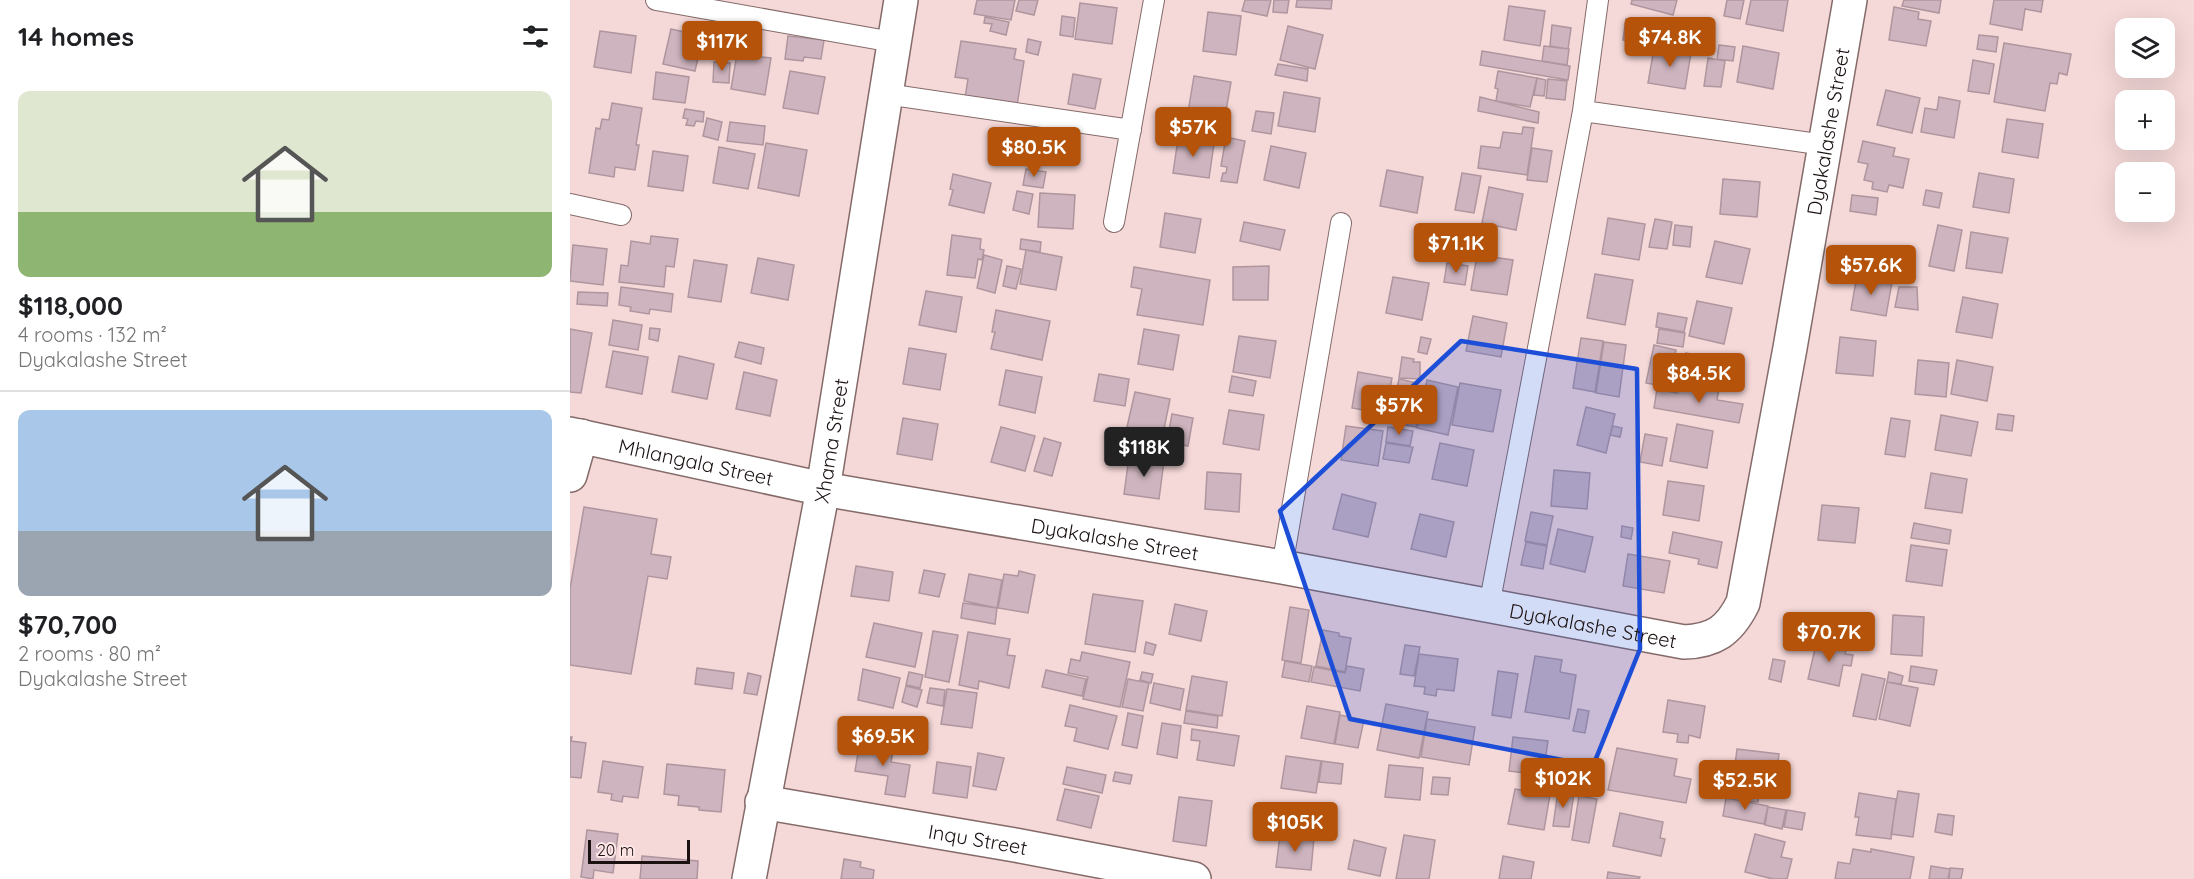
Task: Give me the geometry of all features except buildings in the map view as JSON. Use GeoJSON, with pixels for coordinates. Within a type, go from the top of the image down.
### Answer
{"type":"FeatureCollection","features":[{"type":"Feature","properties":{"kind":"street","name":"Xhama Street"},"geometry":{"type":"LineString","coordinates":[[749,879],[823,489],[901,0]]}},
{"type":"Feature","properties":{"kind":"street","name":"Dyakalashe Street"},"geometry":{"type":"LineString","coordinates":[[823,489],[1282,567],[1684,642],[1701,641],[1714,636],[1727,628],[1735,619],[1743,603],[1850,0]]}},
{"type":"Feature","properties":{"kind":"street","name":"Mhlangala Street"},"geometry":{"type":"LineString","coordinates":[[576,435],[823,489]]}},
{"type":"Feature","properties":{"kind":"street"},"geometry":{"type":"LineString","coordinates":[[570,475],[576,435]]}},
{"type":"Feature","properties":{"kind":"street","name":"Inqu Street"},"geometry":{"type":"LineString","coordinates":[[762,802],[1015,845],[1194,879]]}},
{"type":"Feature","properties":{"kind":"lane"},"geometry":{"type":"LineString","coordinates":[[656,0],[893,42]]}},
{"type":"Feature","properties":{"kind":"lane"},"geometry":{"type":"LineString","coordinates":[[1114,222],[1154,0]]}},
{"type":"Feature","properties":{"kind":"lane"},"geometry":{"type":"LineString","coordinates":[[1489,606],[1583,111],[1598,0]]}},
{"type":"Feature","properties":{"kind":"lane"},"geometry":{"type":"LineString","coordinates":[[886,94],[1131,130]]}},
{"type":"Feature","properties":{"kind":"lane"},"geometry":{"type":"LineString","coordinates":[[1583,111],[1825,145]]}},
{"type":"Feature","properties":{"kind":"lane"},"geometry":{"type":"LineString","coordinates":[[570,204],[621,215]]}},
{"type":"Feature","properties":{"kind":"lane"},"geometry":{"type":"LineString","coordinates":[[1282,567],[1341,223]]}},
{"type":"Feature","properties":{"kind":"highlighted area"},"geometry":{"type":"Polygon","coordinates":[[[1461,341],[1637,369],[1640,649],[1593,766],[1350,719],[1280,511],[1461,341]]]}}]}
